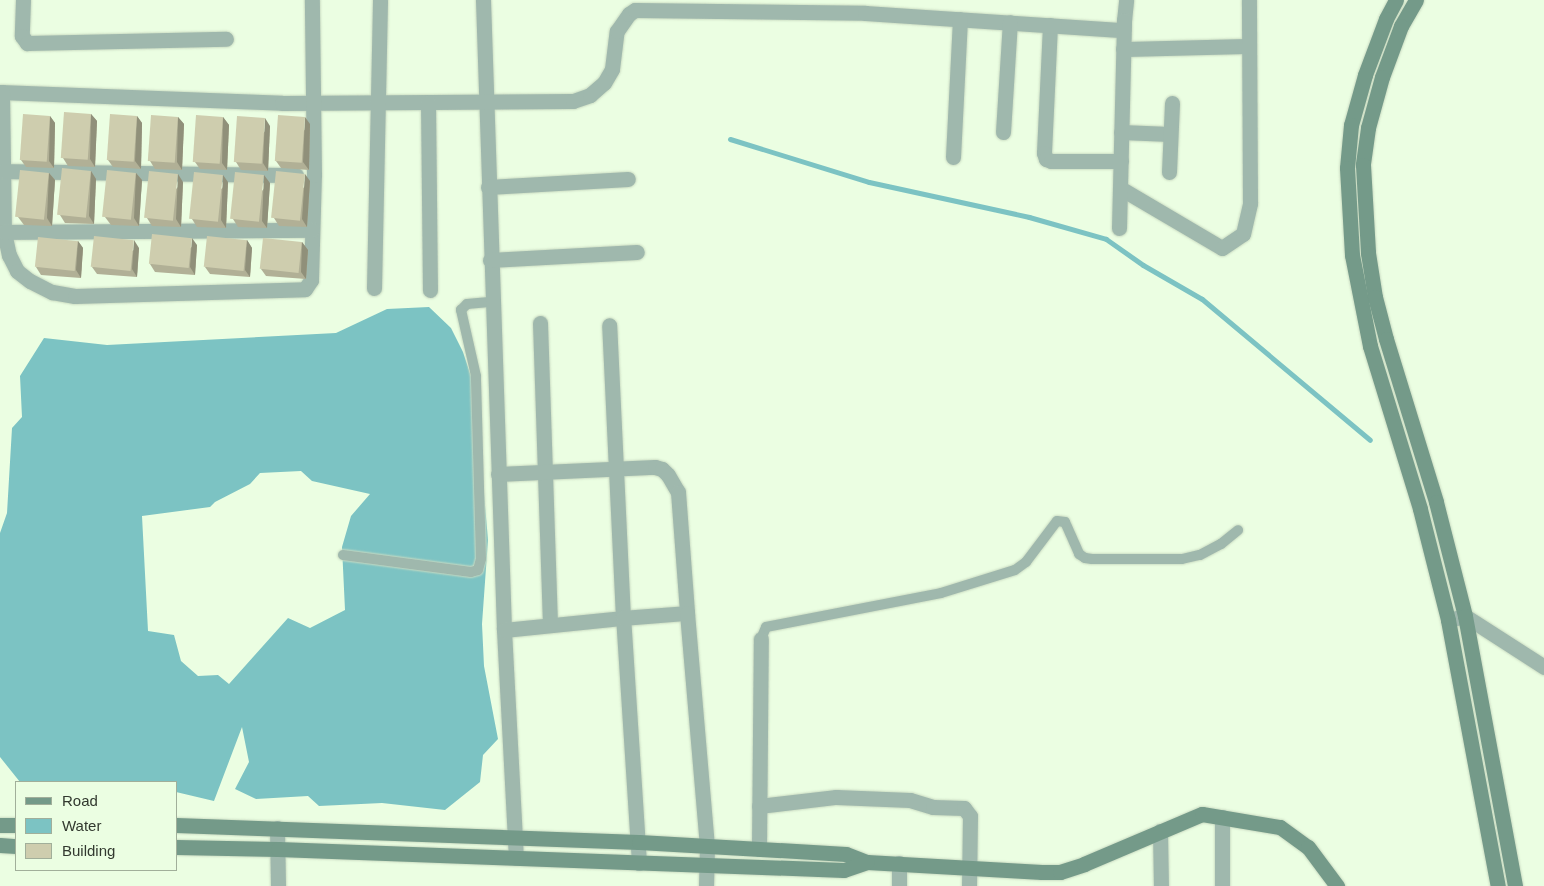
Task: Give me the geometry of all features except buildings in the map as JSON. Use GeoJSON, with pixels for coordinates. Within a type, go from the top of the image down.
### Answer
{"type":"FeatureCollection","features":[{"type":"Feature","properties":{"kind":"street"},"geometry":{"type":"LineString","coordinates":[[23,0],[22,36],[27,43],[226,39]]}},
{"type":"Feature","properties":{"kind":"street"},"geometry":{"type":"LineString","coordinates":[[312,0],[314,102],[314,175],[311,280],[305,288],[75,296],[52,292],[30,281],[17,271],[8,255],[4,232],[1,92],[314,102],[573,101],[590,95],[608,77],[612,69],[617,31],[629,14],[635,10],[865,6],[960,19],[1124,30],[1126,0]]}},
{"type":"Feature","properties":{"kind":"street"},"geometry":{"type":"LineString","coordinates":[[374,288],[380,0]]}},
{"type":"Feature","properties":{"kind":"street"},"geometry":{"type":"LineString","coordinates":[[483,0],[498,474],[516,858]]}},
{"type":"Feature","properties":{"kind":"street"},"geometry":{"type":"LineString","coordinates":[[1120,188],[1222,248],[1243,234],[1250,203],[1248,0]]}},
{"type":"Feature","properties":{"kind":"street"},"geometry":{"type":"LineString","coordinates":[[1396,0],[1386,19],[1351,125],[1347,168],[1352,255],[1370,346],[1420,509],[1448,620],[1498,886]]}},
{"type":"Feature","properties":{"kind":"street"},"geometry":{"type":"LineString","coordinates":[[1416,0],[1401,26],[1368,128],[1363,165],[1368,253],[1375,298],[1436,502],[1465,616],[1515,886]]}},
{"type":"Feature","properties":{"kind":"street"},"geometry":{"type":"LineString","coordinates":[[953,158],[960,19]]}},
{"type":"Feature","properties":{"kind":"street"},"geometry":{"type":"LineString","coordinates":[[1120,228],[1124,20]]}},
{"type":"Feature","properties":{"kind":"street"},"geometry":{"type":"LineString","coordinates":[[1003,132],[1010,22]]}},
{"type":"Feature","properties":{"kind":"street"},"geometry":{"type":"LineString","coordinates":[[1050,25],[1044,153],[1046,159],[1051,161],[1121,161]]}},
{"type":"Feature","properties":{"kind":"street"},"geometry":{"type":"LineString","coordinates":[[1124,49],[1249,46]]}},
{"type":"Feature","properties":{"kind":"street"},"geometry":{"type":"LineString","coordinates":[[428,102],[430,290]]}},
{"type":"Feature","properties":{"kind":"street"},"geometry":{"type":"LineString","coordinates":[[1169,172],[1172,103]]}},
{"type":"Feature","properties":{"kind":"street"},"geometry":{"type":"LineString","coordinates":[[1122,132],[1170,134]]}},
{"type":"Feature","properties":{"kind":"street"},"geometry":{"type":"LineString","coordinates":[[2,171],[314,175]]}},
{"type":"Feature","properties":{"kind":"street"},"geometry":{"type":"LineString","coordinates":[[488,187],[628,179]]}},
{"type":"Feature","properties":{"kind":"street"},"geometry":{"type":"LineString","coordinates":[[4,232],[312,230]]}},
{"type":"Feature","properties":{"kind":"street"},"geometry":{"type":"LineString","coordinates":[[490,260],[637,252]]}},
{"type":"Feature","properties":{"kind":"street"},"geometry":{"type":"LineString","coordinates":[[540,323],[550,625]]}},
{"type":"Feature","properties":{"kind":"street"},"geometry":{"type":"LineString","coordinates":[[608,325],[623,618],[639,863]]}},
{"type":"Feature","properties":{"kind":"street"},"geometry":{"type":"LineString","coordinates":[[498,474],[545,474],[655,467],[662,469],[674,484],[680,506],[707,846],[706,886]]}},
{"type":"Feature","properties":{"kind":"street"},"geometry":{"type":"LineString","coordinates":[[504,630],[687,613]]}},
{"type":"Feature","properties":{"kind":"street"},"geometry":{"type":"LineString","coordinates":[[1448,620],[1465,616],[1544,667]]}},
{"type":"Feature","properties":{"kind":"street"},"geometry":{"type":"LineString","coordinates":[[759,849],[761,639]]}},
{"type":"Feature","properties":{"kind":"street"},"geometry":{"type":"LineString","coordinates":[[759,806],[836,797],[910,800],[933,807],[964,808],[970,816],[969,886]]}},
{"type":"Feature","properties":{"kind":"street"},"geometry":{"type":"LineString","coordinates":[[178,825],[516,836],[846,854],[867,862],[969,867],[1061,879],[1084,864],[1202,814],[1280,827],[1308,847],[1337,886]]}},
{"type":"Feature","properties":{"kind":"street"},"geometry":{"type":"LineString","coordinates":[[1222,818],[1222,886]]}},
{"type":"Feature","properties":{"kind":"street"},"geometry":{"type":"LineString","coordinates":[[0,825],[15,825]]}},
{"type":"Feature","properties":{"kind":"street"},"geometry":{"type":"LineString","coordinates":[[277,828],[278,886]]}},
{"type":"Feature","properties":{"kind":"street"},"geometry":{"type":"LineString","coordinates":[[1160,831],[1160,886]]}},
{"type":"Feature","properties":{"kind":"street"},"geometry":{"type":"LineString","coordinates":[[0,845],[15,846]]}},
{"type":"Feature","properties":{"kind":"street"},"geometry":{"type":"LineString","coordinates":[[178,847],[844,870],[867,862]]}},
{"type":"Feature","properties":{"kind":"street"},"geometry":{"type":"LineString","coordinates":[[899,886],[900,864]]}},
{"type":"Feature","properties":{"kind":"lane"},"geometry":{"type":"LineString","coordinates":[[343,555],[471,572],[478,570],[481,560],[476,376],[461,310],[467,304],[492,302]]}},
{"type":"Feature","properties":{"kind":"lane"},"geometry":{"type":"LineString","coordinates":[[761,639],[766,627],[941,593],[1016,570],[1026,562],[1057,521],[1065,522],[1079,554],[1085,558],[1092,559],[1182,559],[1200,555],[1221,544],[1238,530]]}},
{"type":"Feature","properties":{"kind":"water"},"geometry":{"type":"Polygon","coordinates":[[[429,307],[451,328],[463,352],[475,388],[488,540],[482,624],[484,666],[498,739],[483,755],[480,782],[445,810],[382,803],[319,806],[308,796],[256,799],[235,789],[249,762],[242,727],[214,801],[178,792],[178,781],[19,781],[0,757],[0,533],[7,513],[12,428],[22,417],[20,376],[44,338],[107,345],[336,333],[387,309],[429,307]],[[301,471],[260,473],[250,484],[215,502],[210,507],[142,516],[148,631],[174,635],[181,661],[198,676],[218,675],[229,684],[288,618],[310,628],[345,610],[342,547],[351,516],[370,494],[312,481],[301,471]]]}},
{"type":"Feature","properties":{"kind":"waterway"},"geometry":{"type":"LineString","coordinates":[[730,139],[869,182],[1029,217],[1106,239],[1143,265],[1202,299],[1370,440]]}}]}
